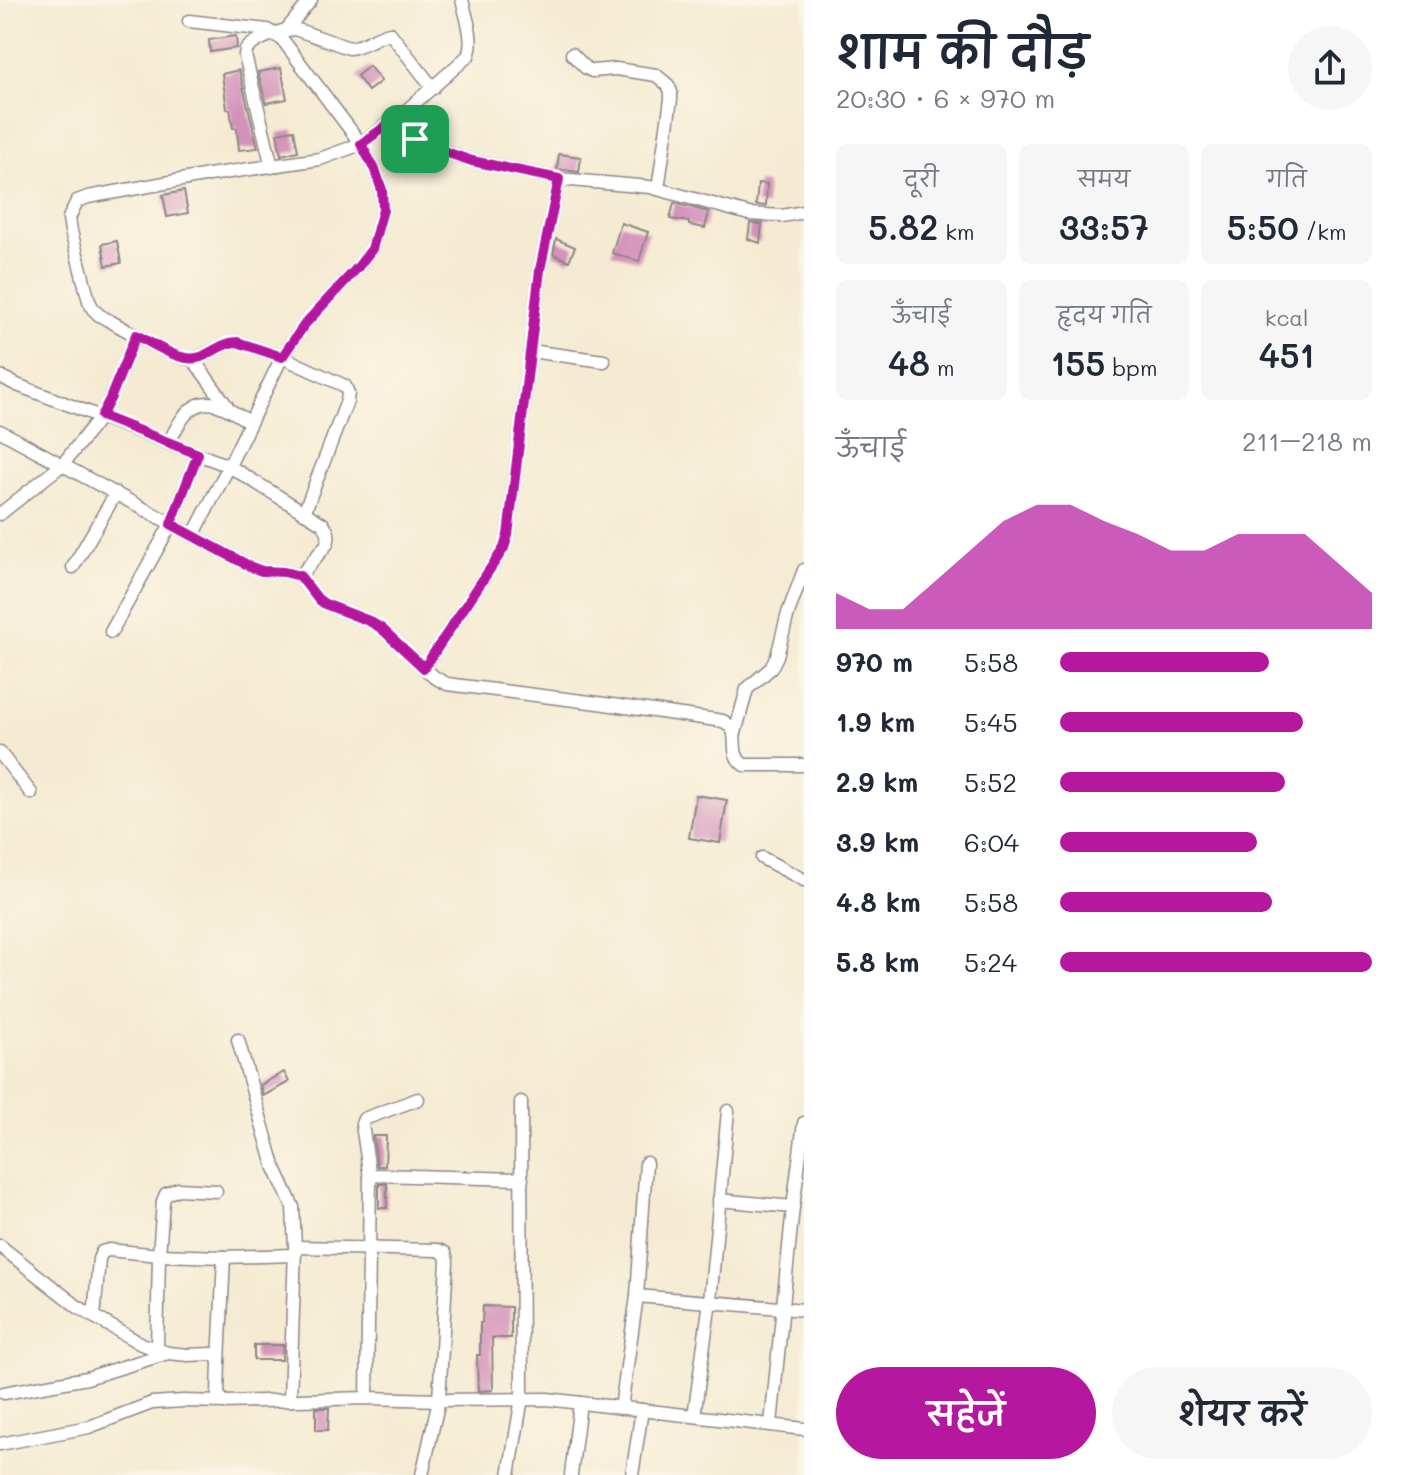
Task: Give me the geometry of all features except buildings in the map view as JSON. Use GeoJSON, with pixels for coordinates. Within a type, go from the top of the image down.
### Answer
{"type":"FeatureCollection","features":[{"type":"Feature","properties":{"kind":"street"},"geometry":{"type":"LineString","coordinates":[[281,32],[311,0]]}},
{"type":"Feature","properties":{"kind":"street"},"geometry":{"type":"LineString","coordinates":[[304,513],[347,401],[345,386],[282,357],[237,342],[230,342],[193,359],[185,359],[99,315],[93,309],[69,218],[77,201],[88,197],[320,159],[361,144],[433,88],[471,50],[462,0]]}},
{"type":"Feature","properties":{"kind":"street"},"geometry":{"type":"LineString","coordinates":[[189,21],[281,32]]}},
{"type":"Feature","properties":{"kind":"street"},"geometry":{"type":"LineString","coordinates":[[272,167],[245,55],[257,40],[295,29],[349,48],[390,33],[433,88]]}},
{"type":"Feature","properties":{"kind":"street"},"geometry":{"type":"LineString","coordinates":[[193,536],[282,357],[305,324],[372,249],[383,210],[382,190],[361,144],[287,45],[281,32]]}},
{"type":"Feature","properties":{"kind":"street"},"geometry":{"type":"LineString","coordinates":[[572,54],[592,71],[616,69],[656,75],[668,85],[671,99],[658,189]]}},
{"type":"Feature","properties":{"kind":"street"},"geometry":{"type":"LineString","coordinates":[[399,117],[421,143],[472,161],[559,179],[658,189],[749,214],[782,216],[804,212]]}},
{"type":"Feature","properties":{"kind":"street"},"geometry":{"type":"LineString","coordinates":[[424,668],[504,548],[508,535],[540,270],[559,179]]}},
{"type":"Feature","properties":{"kind":"street"},"geometry":{"type":"LineString","coordinates":[[0,514],[63,464],[101,416],[136,335]]}},
{"type":"Feature","properties":{"kind":"street"},"geometry":{"type":"LineString","coordinates":[[530,351],[604,361]]}},
{"type":"Feature","properties":{"kind":"street"},"geometry":{"type":"LineString","coordinates":[[193,359],[231,412]]}},
{"type":"Feature","properties":{"kind":"street"},"geometry":{"type":"LineString","coordinates":[[0,376],[229,466],[323,524],[329,538],[305,583]]}},
{"type":"Feature","properties":{"kind":"street"},"geometry":{"type":"LineString","coordinates":[[169,443],[178,421],[196,406],[213,403],[250,422]]}},
{"type":"Feature","properties":{"kind":"street"},"geometry":{"type":"LineString","coordinates":[[0,431],[262,571],[284,572],[305,583],[325,604],[381,628],[434,677],[447,684],[723,721],[735,733]]}},
{"type":"Feature","properties":{"kind":"street"},"geometry":{"type":"LineString","coordinates":[[111,632],[171,524],[198,454]]}},
{"type":"Feature","properties":{"kind":"street"},"geometry":{"type":"LineString","coordinates":[[73,567],[116,493]]}},
{"type":"Feature","properties":{"kind":"street"},"geometry":{"type":"LineString","coordinates":[[804,570],[775,662],[747,689],[735,733],[734,752],[744,765],[804,765]]}},
{"type":"Feature","properties":{"kind":"street"},"geometry":{"type":"LineString","coordinates":[[0,753],[31,793]]}},
{"type":"Feature","properties":{"kind":"street"},"geometry":{"type":"LineString","coordinates":[[762,858],[804,880]]}},
{"type":"Feature","properties":{"kind":"street"},"geometry":{"type":"LineString","coordinates":[[238,1040],[274,1166],[293,1207],[295,1251],[290,1400]]}},
{"type":"Feature","properties":{"kind":"street"},"geometry":{"type":"LineString","coordinates":[[367,1398],[370,1178],[362,1124],[364,1119],[418,1099]]}},
{"type":"Feature","properties":{"kind":"street"},"geometry":{"type":"LineString","coordinates":[[509,1475],[522,1398],[521,1102]]}},
{"type":"Feature","properties":{"kind":"street"},"geometry":{"type":"LineString","coordinates":[[694,1416],[710,1301],[728,1111]]}},
{"type":"Feature","properties":{"kind":"street"},"geometry":{"type":"LineString","coordinates":[[771,1424],[804,1123]]}},
{"type":"Feature","properties":{"kind":"street"},"geometry":{"type":"LineString","coordinates":[[621,1408],[637,1296],[646,1163]]}},
{"type":"Feature","properties":{"kind":"street"},"geometry":{"type":"LineString","coordinates":[[370,1178],[377,1175],[522,1179]]}},
{"type":"Feature","properties":{"kind":"street"},"geometry":{"type":"LineString","coordinates":[[163,1352],[159,1255],[163,1201],[166,1194],[178,1189],[216,1191]]}},
{"type":"Feature","properties":{"kind":"street"},"geometry":{"type":"LineString","coordinates":[[719,1200],[793,1207]]}},
{"type":"Feature","properties":{"kind":"street"},"geometry":{"type":"LineString","coordinates":[[0,1246],[78,1307],[141,1344],[163,1352],[212,1354],[219,1362]]}},
{"type":"Feature","properties":{"kind":"street"},"geometry":{"type":"LineString","coordinates":[[94,1317],[102,1252],[115,1250],[224,1257],[368,1248],[438,1250],[445,1253],[439,1400],[422,1475]]}},
{"type":"Feature","properties":{"kind":"street"},"geometry":{"type":"LineString","coordinates":[[224,1257],[218,1395],[224,1402]]}},
{"type":"Feature","properties":{"kind":"street"},"geometry":{"type":"LineString","coordinates":[[637,1296],[804,1310]]}},
{"type":"Feature","properties":{"kind":"street"},"geometry":{"type":"LineString","coordinates":[[4,1393],[87,1378],[163,1352]]}},
{"type":"Feature","properties":{"kind":"street"},"geometry":{"type":"LineString","coordinates":[[0,1444],[89,1427],[152,1403],[183,1401],[522,1398],[804,1429]]}},
{"type":"Feature","properties":{"kind":"street"},"geometry":{"type":"LineString","coordinates":[[571,1475],[580,1403]]}},
{"type":"Feature","properties":{"kind":"street"},"geometry":{"type":"LineString","coordinates":[[632,1475],[642,1410]]}},
{"type":"Feature","properties":{"kind":"route"},"geometry":{"type":"LineString","coordinates":[[399,117],[415,139],[472,161],[559,179],[540,270],[508,535],[499,559],[424,668],[381,628],[318,599],[300,576],[251,567],[171,524],[198,454],[101,416],[136,335],[185,359],[201,357],[230,342],[282,357],[305,324],[372,249],[383,210],[382,190],[361,144],[399,117]]}}]}
